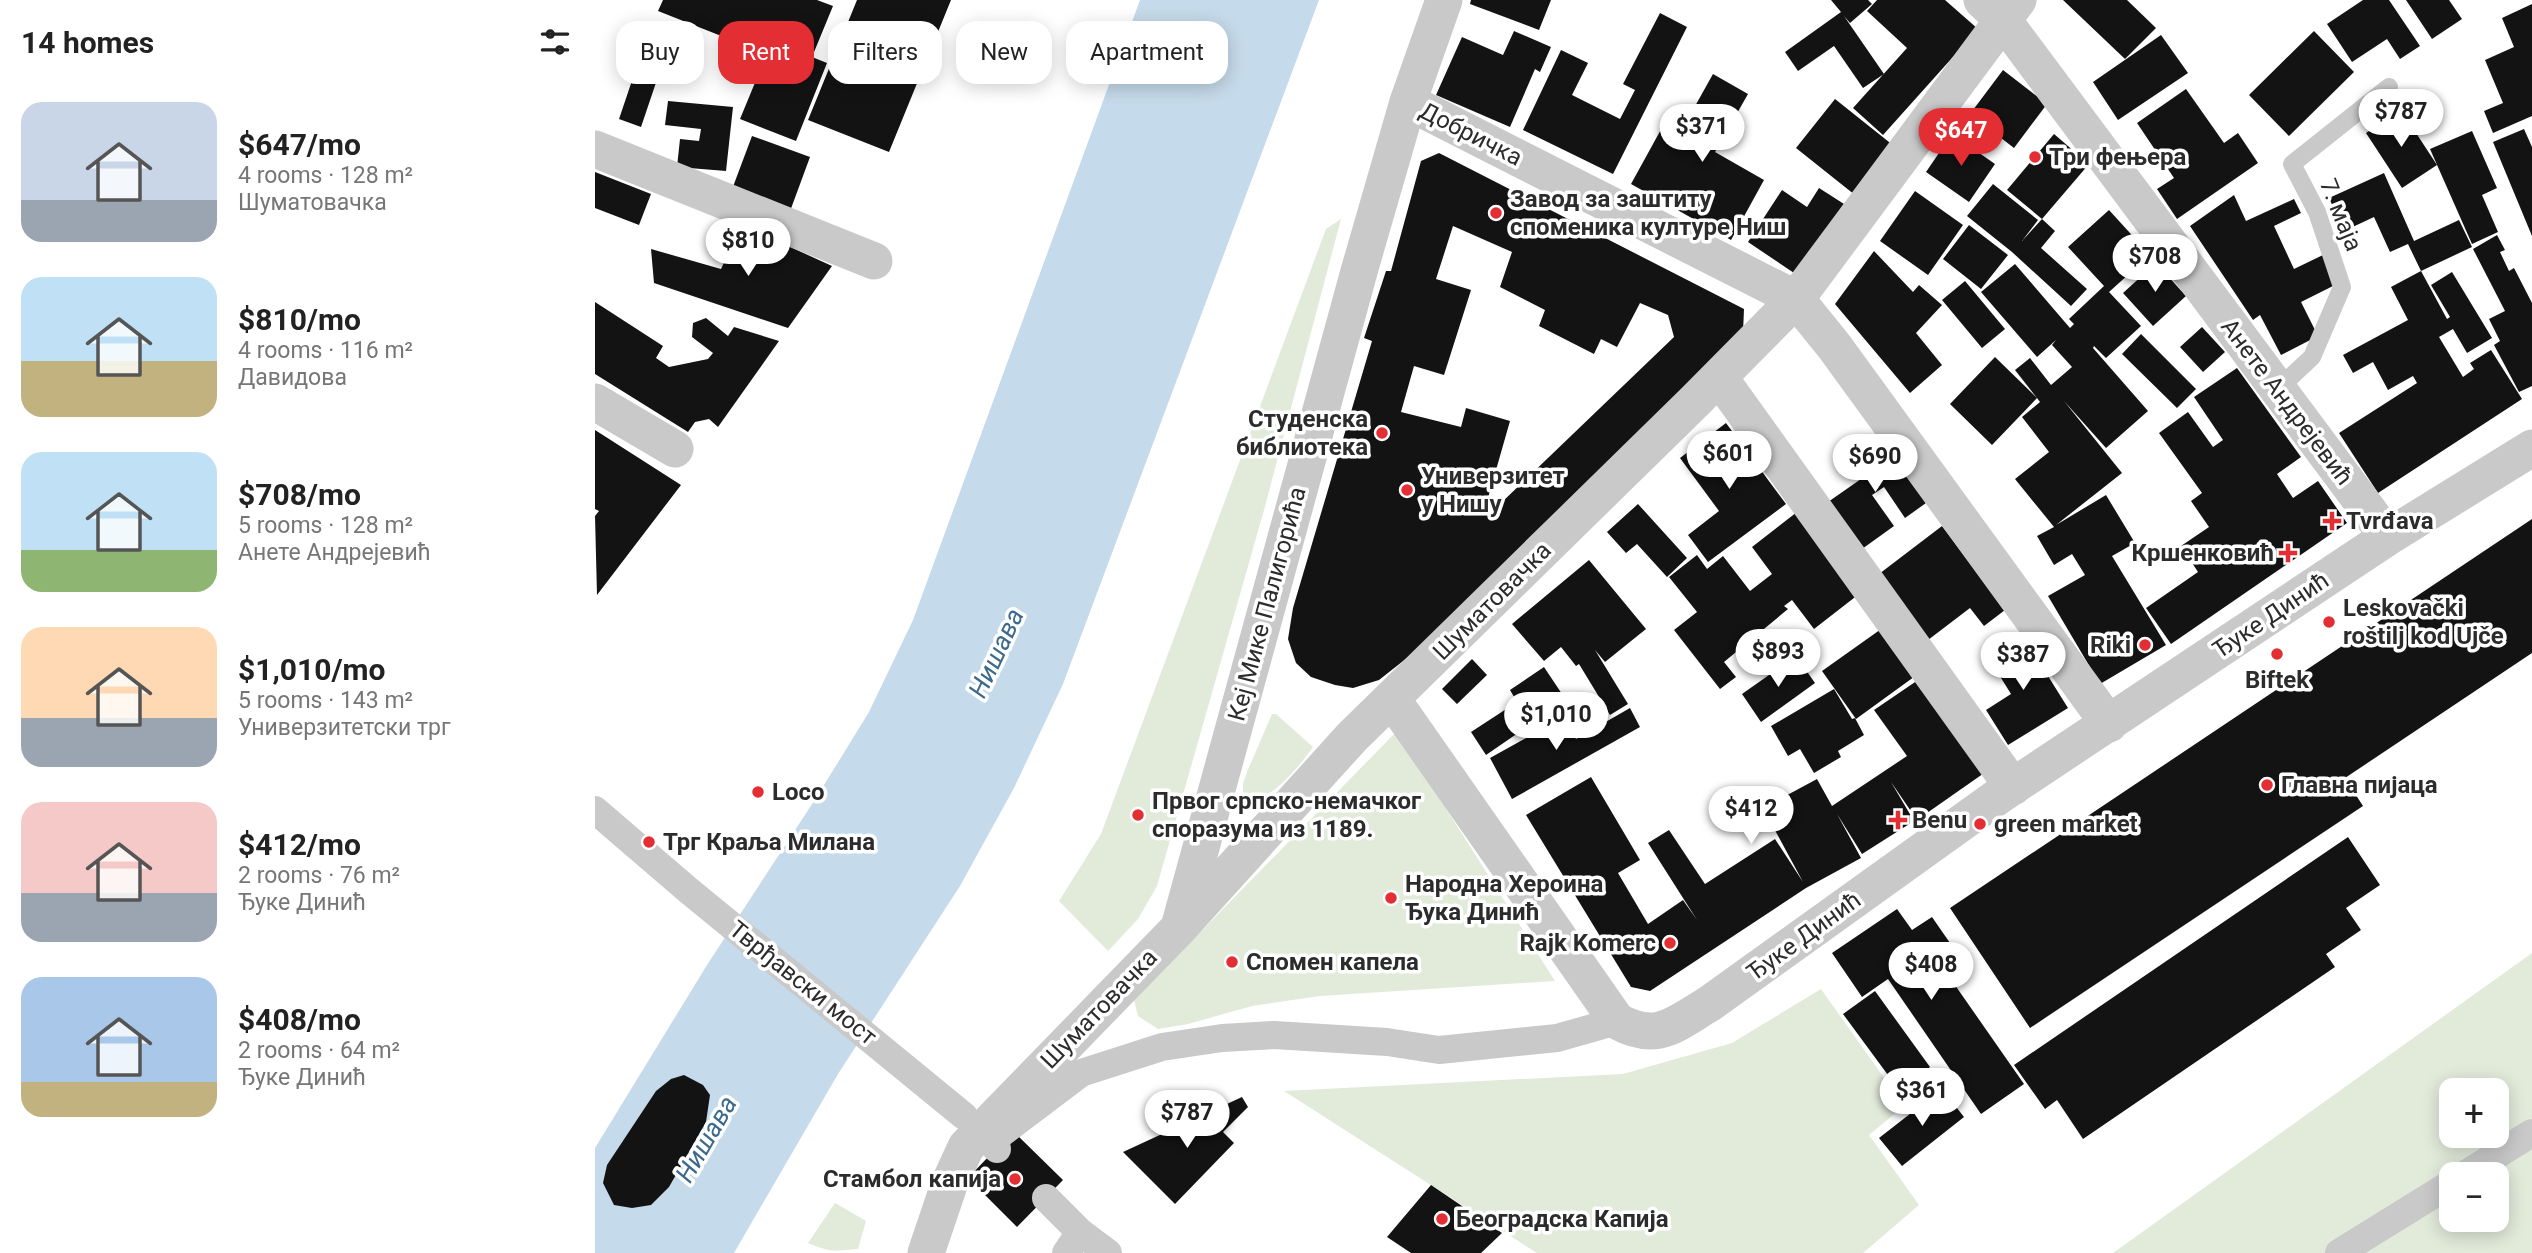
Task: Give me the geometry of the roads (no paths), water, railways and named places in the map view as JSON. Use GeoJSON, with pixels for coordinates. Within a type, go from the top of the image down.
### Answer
{"type":"FeatureCollection","features":[{"type":"Feature","properties":{"kind":"street","name":"Кеј Мике Палигорића"},"geometry":{"type":"LineString","coordinates":[[1179,928],[1356,281],[1408,102],[1444,0]]}},
{"type":"Feature","properties":{"kind":"street","name":"Шуматовачка"},"geometry":{"type":"LineString","coordinates":[[926,1253],[950,1182],[979,1138],[1179,928],[1352,737],[1796,299],[2001,7]]}},
{"type":"Feature","properties":{"kind":"street","name":"Анете Андрејевић"},"geometry":{"type":"LineString","coordinates":[[2001,7],[2388,537]]}},
{"type":"Feature","properties":{"kind":"street","name":"Добричка"},"geometry":{"type":"LineString","coordinates":[[1408,102],[1796,299]]}},
{"type":"Feature","properties":{"kind":"street"},"geometry":{"type":"LineString","coordinates":[[595,149],[874,261]]}},
{"type":"Feature","properties":{"kind":"street"},"geometry":{"type":"LineString","coordinates":[[1796,299],[1834,346],[2109,723]]}},
{"type":"Feature","properties":{"kind":"street"},"geometry":{"type":"LineString","coordinates":[[1719,377],[2013,787]]}},
{"type":"Feature","properties":{"kind":"street"},"geometry":{"type":"LineString","coordinates":[[595,402],[675,449]]}},
{"type":"Feature","properties":{"kind":"street","name":"Ђуке Динић"},"geometry":{"type":"LineString","coordinates":[[1617,1021],[1648,1033],[1679,1022],[1709,1004],[2013,787],[2388,537],[2532,448]]}},
{"type":"Feature","properties":{"kind":"street"},"geometry":{"type":"LineString","coordinates":[[979,1138],[1081,1073],[1161,1048],[1222,1038],[1274,1035],[1387,1042],[1439,1050],[1557,1038],[1617,1021],[1392,699]]}},
{"type":"Feature","properties":{"kind":"street","name":"Тврђавски мост"},"geometry":{"type":"LineString","coordinates":[[595,810],[688,890],[918,1076],[979,1138]]}},
{"type":"Feature","properties":{"kind":"street"},"geometry":{"type":"LineString","coordinates":[[2485,1162],[2532,1133]]}},
{"type":"Feature","properties":{"kind":"street"},"geometry":{"type":"LineString","coordinates":[[2339,1253],[2439,1191]]}},
{"type":"Feature","properties":{"kind":"street"},"geometry":{"type":"LineString","coordinates":[[1046,1198],[1073,1242],[1108,1253]]}},
{"type":"Feature","properties":{"kind":"lane","name":"7. маја"},"geometry":{"type":"LineString","coordinates":[[2278,389],[2312,357],[2342,287],[2317,212],[2292,164],[2389,87]]}},
{"type":"Feature","properties":{"kind":"water","name":"Нишава"},"geometry":{"type":"Polygon","coordinates":[[[1140,0],[1319,0],[1063,684],[1014,788],[960,886],[838,1074],[734,1253],[595,1253],[595,1148],[707,965],[869,712],[913,620],[1109,84],[1228,84],[1228,21],[1132,21],[1140,0]]]}},
{"type":"Feature","properties":{"kind":"place","name":"Три фењера"},"geometry":{"type":"Point","coordinates":[2035,157]}},
{"type":"Feature","properties":{"kind":"place","name":"Завод за заштиту споменика културе Ниш"},"geometry":{"type":"Point","coordinates":[1496,213]}},
{"type":"Feature","properties":{"kind":"place","name":"Студенска библиотека"},"geometry":{"type":"Point","coordinates":[1382,433]}},
{"type":"Feature","properties":{"kind":"place","name":"Универзитет у Нишу"},"geometry":{"type":"Point","coordinates":[1407,490]}},
{"type":"Feature","properties":{"kind":"place","name":"Tvrđava"},"geometry":{"type":"Point","coordinates":[2332,521]}},
{"type":"Feature","properties":{"kind":"place","name":"Кршенковић"},"geometry":{"type":"Point","coordinates":[2288,553]}},
{"type":"Feature","properties":{"kind":"place","name":"Leskovački roštilj kod Ujče"},"geometry":{"type":"Point","coordinates":[2329,622]}},
{"type":"Feature","properties":{"kind":"place","name":"Riki"},"geometry":{"type":"Point","coordinates":[2145,645]}},
{"type":"Feature","properties":{"kind":"place","name":"Biftek"},"geometry":{"type":"Point","coordinates":[2277,654]}},
{"type":"Feature","properties":{"kind":"place","name":"Главна пијаца"},"geometry":{"type":"Point","coordinates":[2267,785]}},
{"type":"Feature","properties":{"kind":"place","name":"Loco"},"geometry":{"type":"Point","coordinates":[758,792]}},
{"type":"Feature","properties":{"kind":"place","name":"Првог српско-немачког споразума из 1189."},"geometry":{"type":"Point","coordinates":[1138,815]}},
{"type":"Feature","properties":{"kind":"place","name":"Benu"},"geometry":{"type":"Point","coordinates":[1898,820]}},
{"type":"Feature","properties":{"kind":"place","name":"green market"},"geometry":{"type":"Point","coordinates":[1980,824]}},
{"type":"Feature","properties":{"kind":"place","name":"Трг Краља Милана"},"geometry":{"type":"Point","coordinates":[649,842]}},
{"type":"Feature","properties":{"kind":"place","name":"Народна Хероина Ђука Динић"},"geometry":{"type":"Point","coordinates":[1391,898]}},
{"type":"Feature","properties":{"kind":"place","name":"Rajk Komerc"},"geometry":{"type":"Point","coordinates":[1670,943]}},
{"type":"Feature","properties":{"kind":"place","name":"Спомен капела"},"geometry":{"type":"Point","coordinates":[1232,962]}},
{"type":"Feature","properties":{"kind":"place","name":"Стамбол капија"},"geometry":{"type":"Point","coordinates":[1015,1179]}},
{"type":"Feature","properties":{"kind":"place","name":"Београдска Капија"},"geometry":{"type":"Point","coordinates":[1442,1219]}}]}
